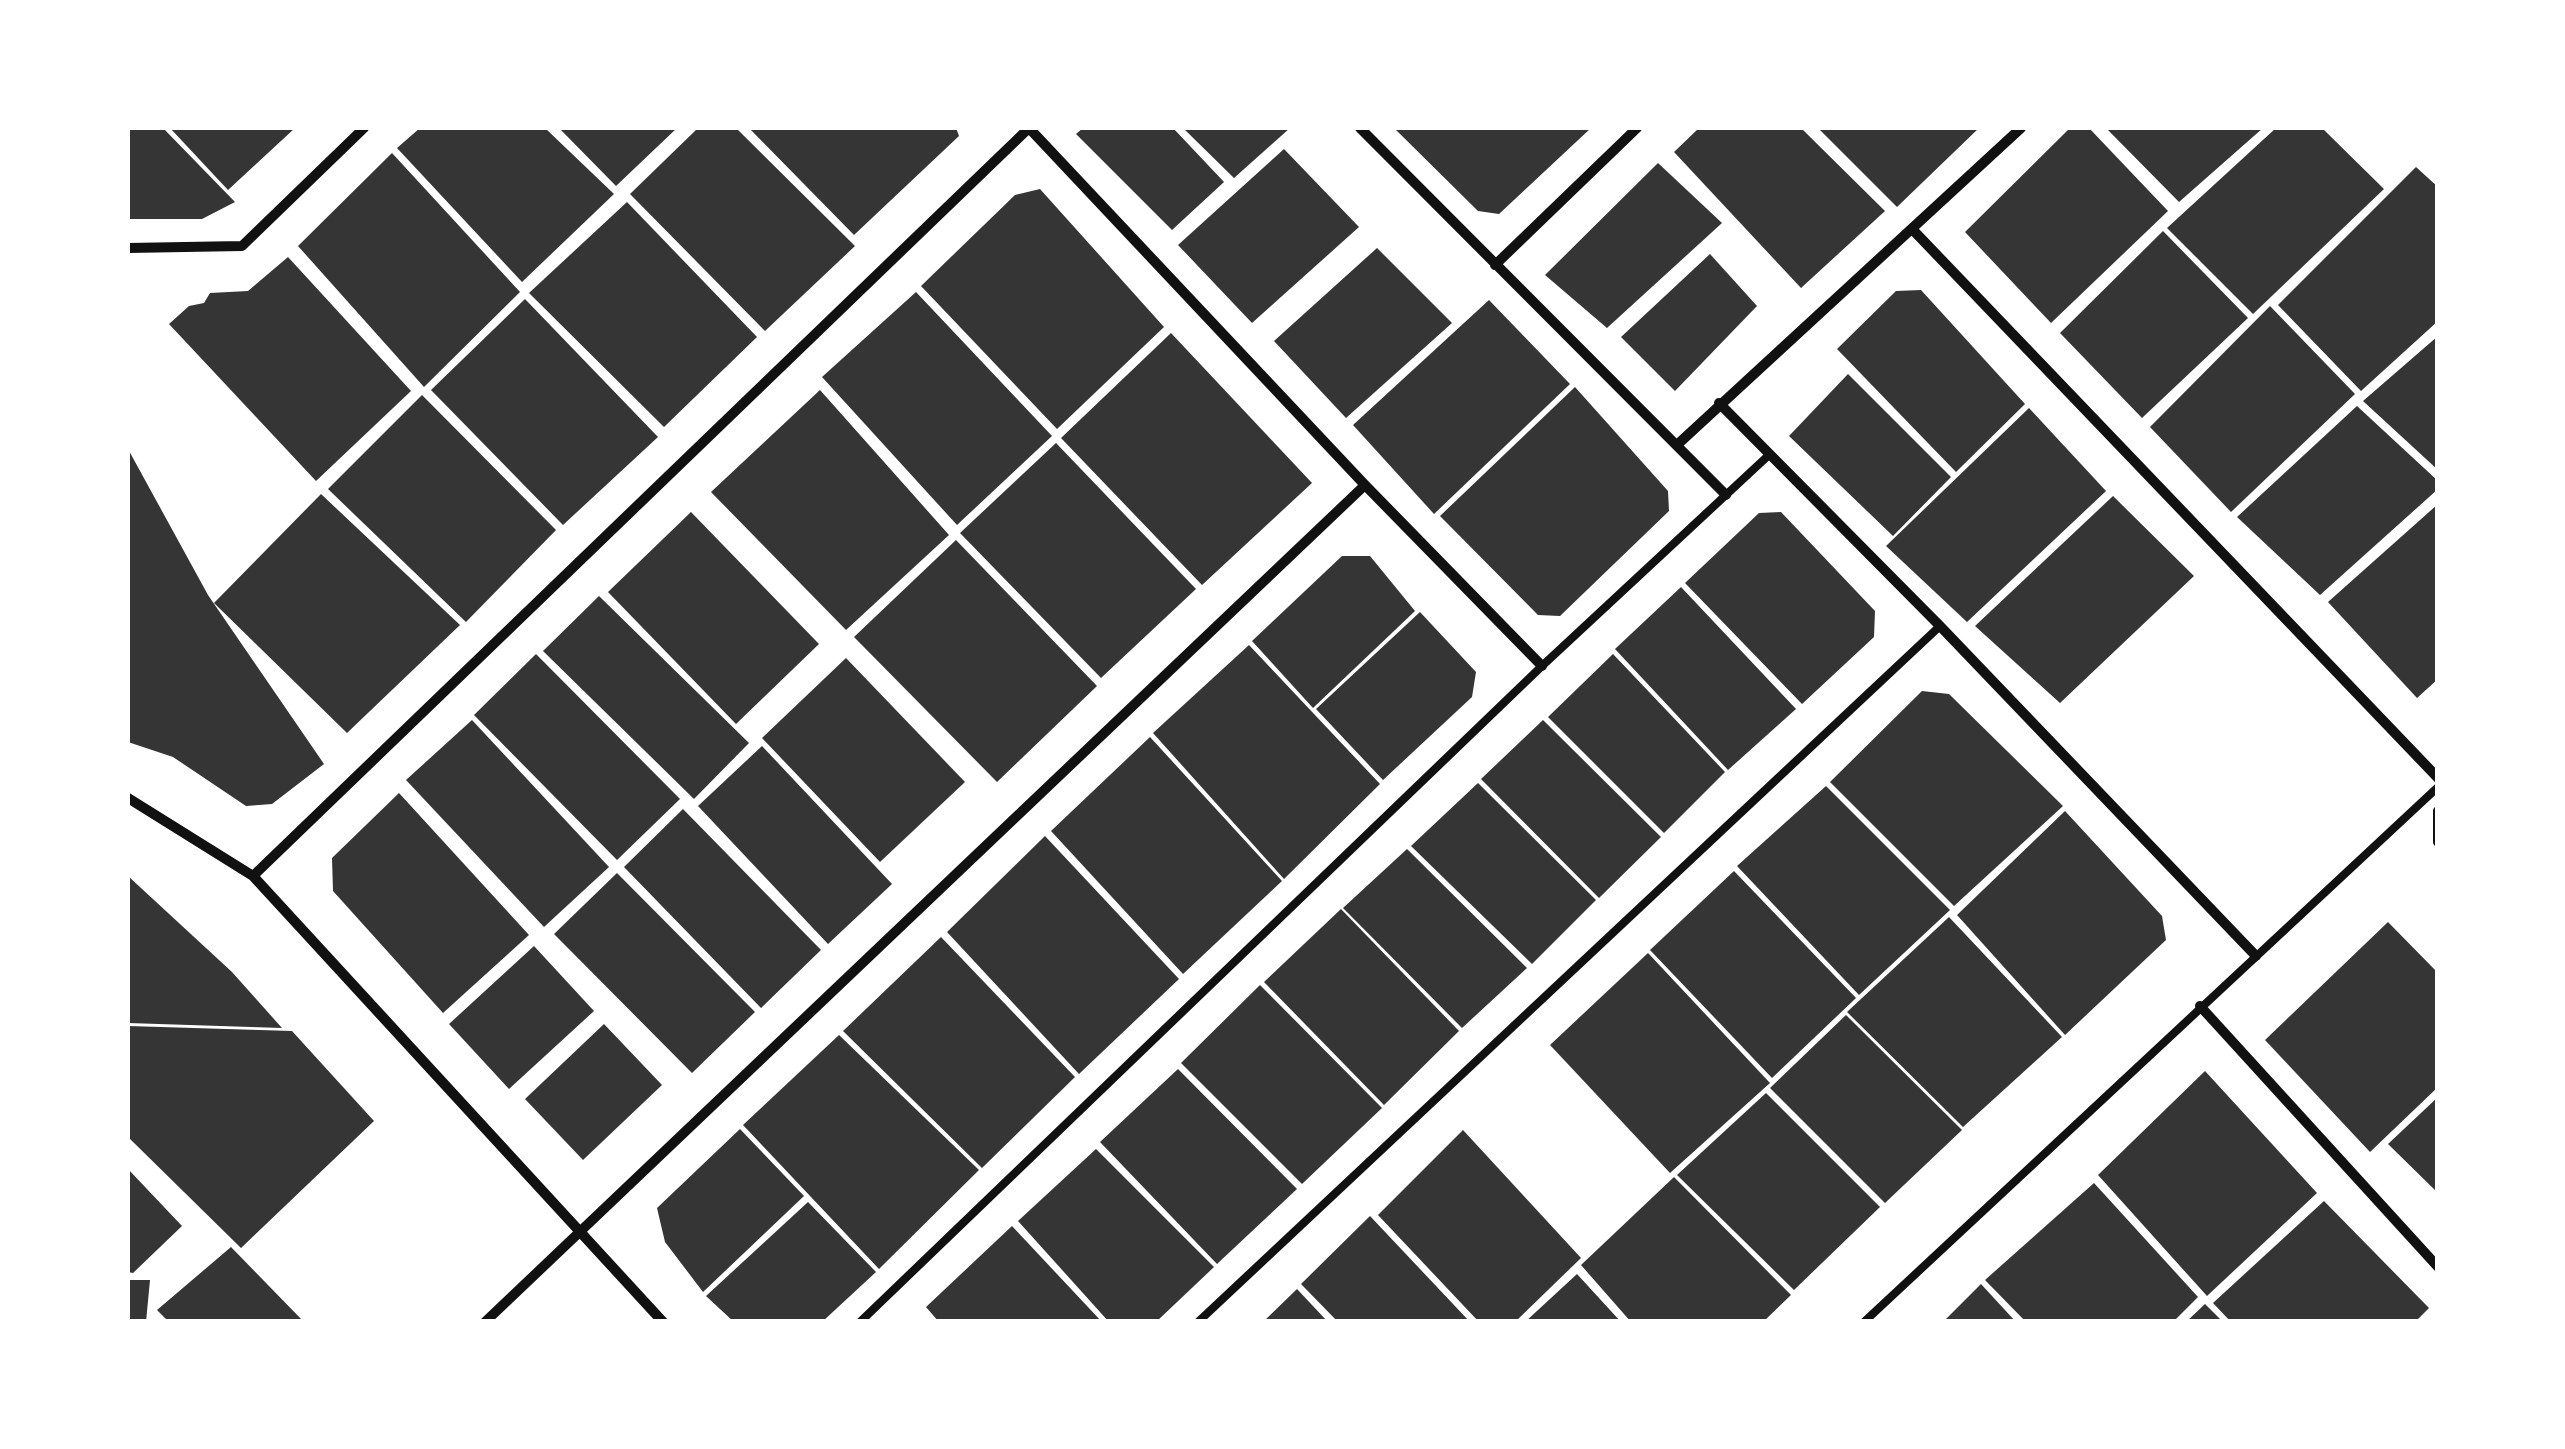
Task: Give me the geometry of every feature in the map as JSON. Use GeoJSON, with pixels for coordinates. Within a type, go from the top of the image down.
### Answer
{"type":"FeatureCollection","features":[{"type":"Feature","properties":{"kind":"street"},"geometry":{"type":"LineString","coordinates":[[128,248],[242,246],[364,128]]}},
{"type":"Feature","properties":{"kind":"street"},"geometry":{"type":"LineString","coordinates":[[253,876],[1029,128],[1365,486],[1542,666]]}},
{"type":"Feature","properties":{"kind":"street"},"geometry":{"type":"LineString","coordinates":[[1360,128],[1726,495]]}},
{"type":"Feature","properties":{"kind":"street"},"geometry":{"type":"LineString","coordinates":[[1495,264],[1637,128]]}},
{"type":"Feature","properties":{"kind":"street"},"geometry":{"type":"LineString","coordinates":[[1678,444],[1719,402],[2021,128]]}},
{"type":"Feature","properties":{"kind":"street"},"geometry":{"type":"LineString","coordinates":[[1912,230],[2438,778]]}},
{"type":"Feature","properties":{"kind":"street"},"geometry":{"type":"LineString","coordinates":[[1719,402],[2256,956]]}},
{"type":"Feature","properties":{"kind":"street"},"geometry":{"type":"LineString","coordinates":[[486,1322],[1365,486]]}},
{"type":"Feature","properties":{"kind":"street"},"geometry":{"type":"LineString","coordinates":[[128,798],[253,876],[663,1322]]}},
{"type":"Feature","properties":{"kind":"street"},"geometry":{"type":"LineString","coordinates":[[2438,811],[2438,842]]}},
{"type":"Feature","properties":{"kind":"street"},"geometry":{"type":"LineString","coordinates":[[2200,1006],[2438,1267]]}},
{"type":"Feature","properties":{"kind":"lane"},"geometry":{"type":"LineString","coordinates":[[860,1322],[1542,666],[1770,454]]}},
{"type":"Feature","properties":{"kind":"lane"},"geometry":{"type":"LineString","coordinates":[[1198,1322],[1940,626]]}},
{"type":"Feature","properties":{"kind":"lane"},"geometry":{"type":"LineString","coordinates":[[1864,1322],[2438,787]]}},
{"type":"Feature","properties":{"kind":"building"},"geometry":{"type":"Polygon","coordinates":[[[128,128],[163,128],[235,202],[202,219],[128,219],[128,128]]]}},
{"type":"Feature","properties":{"kind":"building"},"geometry":{"type":"Polygon","coordinates":[[[170,128],[295,128],[228,190],[170,128]]]}},
{"type":"Feature","properties":{"kind":"building"},"geometry":{"type":"Polygon","coordinates":[[[420,128],[545,128],[614,194],[522,282],[397,148],[420,128]]]}},
{"type":"Feature","properties":{"kind":"building"},"geometry":{"type":"Polygon","coordinates":[[[559,128],[677,128],[616,186],[559,128]]]}},
{"type":"Feature","properties":{"kind":"building"},"geometry":{"type":"Polygon","coordinates":[[[698,128],[736,128],[855,246],[765,331],[630,194],[698,128]]]}},
{"type":"Feature","properties":{"kind":"building"},"geometry":{"type":"Polygon","coordinates":[[[749,128],[956,128],[959,136],[854,235],[749,128]]]}},
{"type":"Feature","properties":{"kind":"building"},"geometry":{"type":"Polygon","coordinates":[[[1083,128],[1173,128],[1224,182],[1172,230],[1076,134],[1083,128]]]}},
{"type":"Feature","properties":{"kind":"building"},"geometry":{"type":"Polygon","coordinates":[[[1183,128],[1290,128],[1234,178],[1183,128]]]}},
{"type":"Feature","properties":{"kind":"building"},"geometry":{"type":"Polygon","coordinates":[[[1394,128],[1591,128],[1499,214],[1478,211],[1394,128]]]}},
{"type":"Feature","properties":{"kind":"building"},"geometry":{"type":"Polygon","coordinates":[[[1699,128],[1801,128],[1885,211],[1801,288],[1674,152],[1699,128]]]}},
{"type":"Feature","properties":{"kind":"building"},"geometry":{"type":"Polygon","coordinates":[[[1818,128],[1979,128],[1897,207],[1818,128]]]}},
{"type":"Feature","properties":{"kind":"building"},"geometry":{"type":"Polygon","coordinates":[[[2070,128],[2089,128],[2168,211],[2051,323],[1965,232],[2070,128]]]}},
{"type":"Feature","properties":{"kind":"building"},"geometry":{"type":"Polygon","coordinates":[[[2106,128],[2263,128],[2179,202],[2106,128]]]}},
{"type":"Feature","properties":{"kind":"building"},"geometry":{"type":"Polygon","coordinates":[[[2276,128],[2322,128],[2384,189],[2253,314],[2167,228],[2276,128]]]}},
{"type":"Feature","properties":{"kind":"building"},"geometry":{"type":"Polygon","coordinates":[[[1284,149],[1359,227],[1252,323],[1178,245],[1284,149]]]}},
{"type":"Feature","properties":{"kind":"building"},"geometry":{"type":"Polygon","coordinates":[[[392,153],[520,292],[424,387],[298,246],[392,153]]]}},
{"type":"Feature","properties":{"kind":"building"},"geometry":{"type":"Polygon","coordinates":[[[1658,163],[1722,223],[1607,328],[1545,275],[1658,163]]]}},
{"type":"Feature","properties":{"kind":"building"},"geometry":{"type":"Polygon","coordinates":[[[2416,167],[2438,187],[2438,321],[2361,391],[2278,305],[2416,167]]]}},
{"type":"Feature","properties":{"kind":"building"},"geometry":{"type":"Polygon","coordinates":[[[1040,189],[1164,327],[1057,429],[921,286],[1015,195],[1040,189]]]}},
{"type":"Feature","properties":{"kind":"building"},"geometry":{"type":"Polygon","coordinates":[[[627,202],[757,337],[664,427],[529,293],[627,202]]]}},
{"type":"Feature","properties":{"kind":"building"},"geometry":{"type":"Polygon","coordinates":[[[2163,231],[2248,318],[2142,418],[2060,333],[2163,231]]]}},
{"type":"Feature","properties":{"kind":"building"},"geometry":{"type":"Polygon","coordinates":[[[1377,248],[1452,323],[1346,418],[1274,341],[1377,248]]]}},
{"type":"Feature","properties":{"kind":"building"},"geometry":{"type":"Polygon","coordinates":[[[1710,254],[1757,306],[1675,391],[1621,337],[1710,254]]]}},
{"type":"Feature","properties":{"kind":"building"},"geometry":{"type":"Polygon","coordinates":[[[288,257],[411,391],[316,481],[169,324],[189,306],[204,303],[210,293],[248,291],[288,257]]]}},
{"type":"Feature","properties":{"kind":"building"},"geometry":{"type":"Polygon","coordinates":[[[1921,290],[2025,404],[1956,472],[1837,349],[1896,291],[1921,290]]]}},
{"type":"Feature","properties":{"kind":"building"},"geometry":{"type":"Polygon","coordinates":[[[916,292],[1052,436],[957,525],[822,377],[916,292]]]}},
{"type":"Feature","properties":{"kind":"building"},"geometry":{"type":"Polygon","coordinates":[[[525,299],[658,437],[563,525],[431,390],[525,299]]]}},
{"type":"Feature","properties":{"kind":"building"},"geometry":{"type":"Polygon","coordinates":[[[1489,300],[1570,384],[1434,514],[1353,425],[1489,300]]]}},
{"type":"Feature","properties":{"kind":"building"},"geometry":{"type":"Polygon","coordinates":[[[2270,306],[2355,394],[2231,512],[2150,427],[2270,306]]]}},
{"type":"Feature","properties":{"kind":"building"},"geometry":{"type":"Polygon","coordinates":[[[1171,333],[1312,483],[1202,585],[1061,438],[1171,333]]]}},
{"type":"Feature","properties":{"kind":"building"},"geometry":{"type":"Polygon","coordinates":[[[2438,336],[2438,470],[2363,401],[2438,336]]]}},
{"type":"Feature","properties":{"kind":"building"},"geometry":{"type":"Polygon","coordinates":[[[1848,374],[1951,477],[1893,536],[1789,436],[1848,374]]]}},
{"type":"Feature","properties":{"kind":"building"},"geometry":{"type":"Polygon","coordinates":[[[1575,387],[1668,491],[1669,511],[1560,616],[1538,615],[1440,516],[1575,387]]]}},
{"type":"Feature","properties":{"kind":"building"},"geometry":{"type":"Polygon","coordinates":[[[820,390],[949,535],[846,630],[711,492],[820,390]]]}},
{"type":"Feature","properties":{"kind":"building"},"geometry":{"type":"Polygon","coordinates":[[[422,395],[556,530],[466,622],[328,489],[422,395]]]}},
{"type":"Feature","properties":{"kind":"building"},"geometry":{"type":"Polygon","coordinates":[[[2357,406],[2438,481],[2438,489],[2320,595],[2237,517],[2357,406]]]}},
{"type":"Feature","properties":{"kind":"building"},"geometry":{"type":"Polygon","coordinates":[[[2029,408],[2106,491],[1967,622],[1886,546],[2029,408]]]}},
{"type":"Feature","properties":{"kind":"building"},"geometry":{"type":"Polygon","coordinates":[[[1056,443],[1196,589],[1101,678],[960,533],[1056,443]]]}},
{"type":"Feature","properties":{"kind":"building"},"geometry":{"type":"Polygon","coordinates":[[[128,449],[208,595],[324,764],[272,804],[246,806],[173,757],[128,742],[128,449]]]}},
{"type":"Feature","properties":{"kind":"building"},"geometry":{"type":"Polygon","coordinates":[[[321,494],[460,625],[347,733],[214,603],[321,494]]]}},
{"type":"Feature","properties":{"kind":"building"},"geometry":{"type":"Polygon","coordinates":[[[2113,496],[2194,576],[2060,703],[1975,626],[2113,496]]]}},
{"type":"Feature","properties":{"kind":"building"},"geometry":{"type":"Polygon","coordinates":[[[2438,504],[2438,679],[2417,698],[2328,602],[2438,504]]]}},
{"type":"Feature","properties":{"kind":"building"},"geometry":{"type":"Polygon","coordinates":[[[691,512],[819,644],[736,724],[608,592],[691,512]]]}},
{"type":"Feature","properties":{"kind":"building"},"geometry":{"type":"Polygon","coordinates":[[[1781,512],[1875,611],[1874,637],[1802,704],[1685,583],[1759,513],[1781,512]]]}},
{"type":"Feature","properties":{"kind":"building"},"geometry":{"type":"Polygon","coordinates":[[[956,540],[1097,686],[997,782],[854,637],[956,540]]]}},
{"type":"Feature","properties":{"kind":"building"},"geometry":{"type":"Polygon","coordinates":[[[1342,556],[1370,556],[1415,611],[1313,708],[1252,641],[1342,556]]]}},
{"type":"Feature","properties":{"kind":"building"},"geometry":{"type":"Polygon","coordinates":[[[1681,587],[1796,709],[1728,770],[1615,649],[1681,587]]]}},
{"type":"Feature","properties":{"kind":"building"},"geometry":{"type":"Polygon","coordinates":[[[599,596],[749,743],[694,799],[543,651],[599,596]]]}},
{"type":"Feature","properties":{"kind":"building"},"geometry":{"type":"Polygon","coordinates":[[[1420,612],[1476,672],[1472,697],[1383,780],[1316,709],[1420,612]]]}},
{"type":"Feature","properties":{"kind":"building"},"geometry":{"type":"Polygon","coordinates":[[[1249,645],[1380,784],[1284,879],[1153,733],[1249,645]]]}},
{"type":"Feature","properties":{"kind":"building"},"geometry":{"type":"Polygon","coordinates":[[[536,654],[680,799],[617,860],[474,715],[536,654]]]}},
{"type":"Feature","properties":{"kind":"building"},"geometry":{"type":"Polygon","coordinates":[[[1613,654],[1725,772],[1664,833],[1548,717],[1613,654]]]}},
{"type":"Feature","properties":{"kind":"building"},"geometry":{"type":"Polygon","coordinates":[[[846,658],[965,782],[880,862],[762,738],[846,658]]]}},
{"type":"Feature","properties":{"kind":"building"},"geometry":{"type":"Polygon","coordinates":[[[1922,691],[1949,694],[2063,806],[1954,906],[1830,782],[1922,691]]]}},
{"type":"Feature","properties":{"kind":"building"},"geometry":{"type":"Polygon","coordinates":[[[472,720],[609,867],[544,927],[406,780],[472,720]]]}},
{"type":"Feature","properties":{"kind":"building"},"geometry":{"type":"Polygon","coordinates":[[[1543,720],[1661,837],[1599,898],[1481,779],[1543,720]]]}},
{"type":"Feature","properties":{"kind":"building"},"geometry":{"type":"Polygon","coordinates":[[[1150,737],[1282,881],[1183,974],[1051,831],[1150,737]]]}},
{"type":"Feature","properties":{"kind":"building"},"geometry":{"type":"Polygon","coordinates":[[[762,746],[892,884],[828,944],[698,806],[762,746]]]}},
{"type":"Feature","properties":{"kind":"building"},"geometry":{"type":"Polygon","coordinates":[[[1478,783],[1596,900],[1532,964],[1411,846],[1478,783]]]}},
{"type":"Feature","properties":{"kind":"building"},"geometry":{"type":"Polygon","coordinates":[[[1826,786],[1950,910],[1859,995],[1737,866],[1826,786]]]}},
{"type":"Feature","properties":{"kind":"building"},"geometry":{"type":"Polygon","coordinates":[[[399,793],[529,935],[443,1013],[333,891],[332,858],[399,793]]]}},
{"type":"Feature","properties":{"kind":"building"},"geometry":{"type":"Polygon","coordinates":[[[683,809],[821,950],[761,1008],[624,867],[683,809]]]}},
{"type":"Feature","properties":{"kind":"building"},"geometry":{"type":"Polygon","coordinates":[[[2065,811],[2162,916],[2166,940],[2065,1035],[1957,915],[2065,811]]]}},
{"type":"Feature","properties":{"kind":"building"},"geometry":{"type":"Polygon","coordinates":[[[1045,836],[1179,979],[1079,1074],[947,932],[1045,836]]]}},
{"type":"Feature","properties":{"kind":"building"},"geometry":{"type":"Polygon","coordinates":[[[1407,849],[1527,968],[1462,1028],[1343,908],[1407,849]]]}},
{"type":"Feature","properties":{"kind":"building"},"geometry":{"type":"Polygon","coordinates":[[[1734,871],[1856,998],[1772,1078],[1650,950],[1734,871]]]}},
{"type":"Feature","properties":{"kind":"building"},"geometry":{"type":"Polygon","coordinates":[[[617,873],[755,1012],[692,1073],[554,934],[617,873]]]}},
{"type":"Feature","properties":{"kind":"building"},"geometry":{"type":"Polygon","coordinates":[[[128,876],[232,972],[282,1028],[128,1023],[128,876]]]}},
{"type":"Feature","properties":{"kind":"building"},"geometry":{"type":"Polygon","coordinates":[[[1341,909],[1459,1031],[1384,1105],[1264,982],[1341,909]]]}},
{"type":"Feature","properties":{"kind":"building"},"geometry":{"type":"Polygon","coordinates":[[[1949,917],[2062,1037],[1963,1127],[1847,1012],[1949,917]]]}},
{"type":"Feature","properties":{"kind":"building"},"geometry":{"type":"Polygon","coordinates":[[[2388,922],[2438,973],[2438,1087],[2370,1152],[2265,1040],[2388,922]]]}},
{"type":"Feature","properties":{"kind":"building"},"geometry":{"type":"Polygon","coordinates":[[[941,937],[1075,1077],[982,1168],[843,1031],[941,937]]]}},
{"type":"Feature","properties":{"kind":"building"},"geometry":{"type":"Polygon","coordinates":[[[534,946],[594,1011],[509,1089],[449,1024],[534,946]]]}},
{"type":"Feature","properties":{"kind":"building"},"geometry":{"type":"Polygon","coordinates":[[[1648,953],[1770,1083],[1670,1173],[1550,1045],[1648,953]]]}},
{"type":"Feature","properties":{"kind":"building"},"geometry":{"type":"Polygon","coordinates":[[[1260,985],[1382,1108],[1302,1184],[1181,1063],[1260,985]]]}},
{"type":"Feature","properties":{"kind":"building"},"geometry":{"type":"Polygon","coordinates":[[[1846,1015],[1962,1130],[1885,1203],[1770,1088],[1846,1015]]]}},
{"type":"Feature","properties":{"kind":"building"},"geometry":{"type":"Polygon","coordinates":[[[604,1024],[662,1085],[583,1160],[525,1099],[604,1024]]]}},
{"type":"Feature","properties":{"kind":"building"},"geometry":{"type":"Polygon","coordinates":[[[128,1026],[292,1031],[374,1121],[241,1248],[128,1137],[128,1026]]]}},
{"type":"Feature","properties":{"kind":"building"},"geometry":{"type":"Polygon","coordinates":[[[839,1035],[979,1170],[879,1269],[743,1125],[839,1035]]]}},
{"type":"Feature","properties":{"kind":"building"},"geometry":{"type":"Polygon","coordinates":[[[1178,1069],[1297,1189],[1217,1264],[1100,1142],[1178,1069]]]}},
{"type":"Feature","properties":{"kind":"building"},"geometry":{"type":"Polygon","coordinates":[[[2205,1071],[2317,1193],[2207,1296],[2098,1175],[2205,1071]]]}},
{"type":"Feature","properties":{"kind":"building"},"geometry":{"type":"Polygon","coordinates":[[[1766,1093],[1880,1207],[1794,1290],[1677,1175],[1766,1093]]]}},
{"type":"Feature","properties":{"kind":"building"},"geometry":{"type":"Polygon","coordinates":[[[2438,1097],[2438,1193],[2388,1144],[2438,1097]]]}},
{"type":"Feature","properties":{"kind":"building"},"geometry":{"type":"Polygon","coordinates":[[[740,1129],[804,1196],[703,1292],[665,1242],[657,1208],[740,1129]]]}},
{"type":"Feature","properties":{"kind":"building"},"geometry":{"type":"Polygon","coordinates":[[[1463,1130],[1581,1258],[1515,1322],[1479,1322],[1378,1215],[1463,1130]]]}},
{"type":"Feature","properties":{"kind":"building"},"geometry":{"type":"Polygon","coordinates":[[[1096,1149],[1214,1267],[1156,1322],[1109,1322],[1018,1221],[1096,1149]]]}},
{"type":"Feature","properties":{"kind":"building"},"geometry":{"type":"Polygon","coordinates":[[[128,1169],[182,1226],[133,1273],[128,1272],[128,1169]]]}},
{"type":"Feature","properties":{"kind":"building"},"geometry":{"type":"Polygon","coordinates":[[[1674,1177],[1791,1295],[1763,1322],[1631,1322],[1581,1265],[1674,1177]]]}},
{"type":"Feature","properties":{"kind":"building"},"geometry":{"type":"Polygon","coordinates":[[[2094,1183],[2198,1297],[2173,1322],[2026,1322],[1985,1280],[2094,1183]]]}},
{"type":"Feature","properties":{"kind":"building"},"geometry":{"type":"Polygon","coordinates":[[[2324,1201],[2429,1308],[2415,1322],[2231,1322],[2213,1303],[2324,1201]]]}},
{"type":"Feature","properties":{"kind":"building"},"geometry":{"type":"Polygon","coordinates":[[[808,1202],[876,1272],[822,1322],[734,1322],[706,1296],[808,1202]]]}},
{"type":"Feature","properties":{"kind":"building"},"geometry":{"type":"Polygon","coordinates":[[[1370,1216],[1470,1322],[1338,1322],[1301,1284],[1370,1216]]]}},
{"type":"Feature","properties":{"kind":"building"},"geometry":{"type":"Polygon","coordinates":[[[1012,1226],[1102,1322],[939,1322],[926,1307],[1012,1226]]]}},
{"type":"Feature","properties":{"kind":"building"},"geometry":{"type":"Polygon","coordinates":[[[231,1247],[304,1322],[169,1322],[157,1310],[231,1247]]]}},
{"type":"Feature","properties":{"kind":"building"},"geometry":{"type":"Polygon","coordinates":[[[1577,1274],[1621,1322],[1525,1322],[1577,1274]]]}},
{"type":"Feature","properties":{"kind":"building"},"geometry":{"type":"Polygon","coordinates":[[[128,1280],[150,1280],[146,1322],[128,1322],[128,1280]]]}},
{"type":"Feature","properties":{"kind":"building"},"geometry":{"type":"Polygon","coordinates":[[[1981,1284],[2016,1322],[1943,1322],[1981,1284]]]}},
{"type":"Feature","properties":{"kind":"building"},"geometry":{"type":"Polygon","coordinates":[[[1297,1289],[1328,1322],[1263,1322],[1297,1289]]]}},
{"type":"Feature","properties":{"kind":"building"},"geometry":{"type":"Polygon","coordinates":[[[2205,1304],[2223,1322],[2186,1322],[2205,1304]]]}}]}
